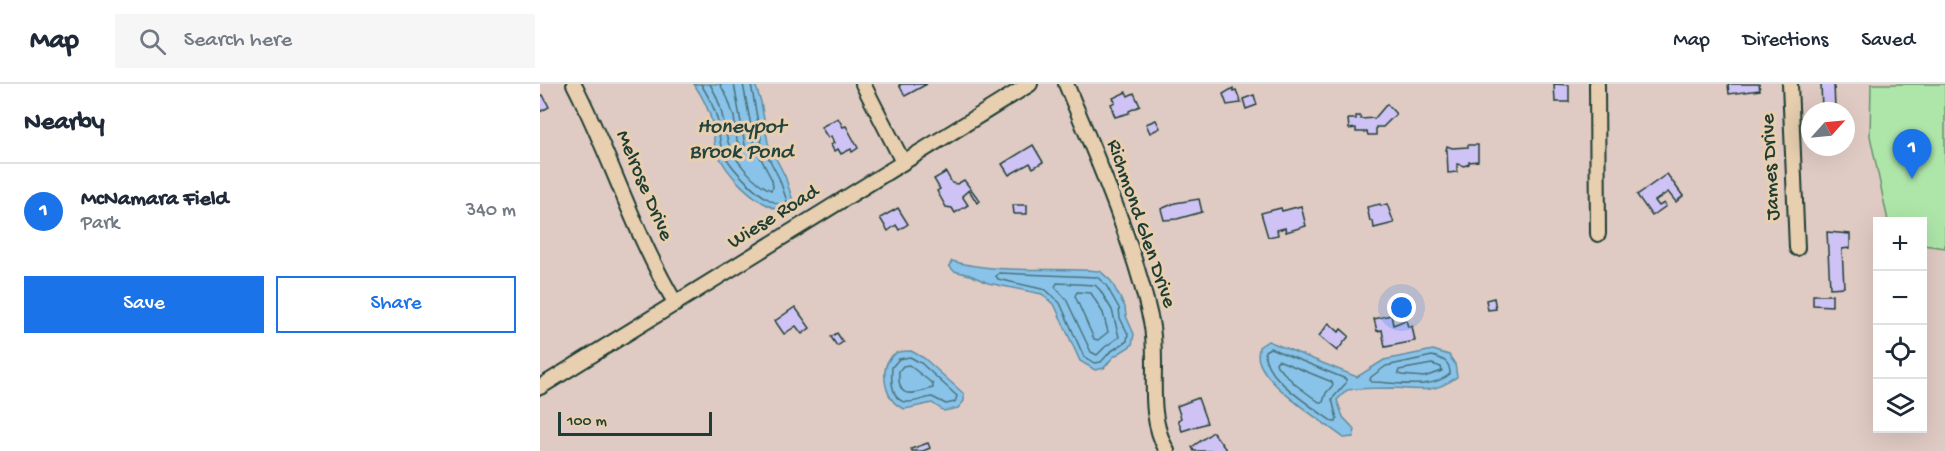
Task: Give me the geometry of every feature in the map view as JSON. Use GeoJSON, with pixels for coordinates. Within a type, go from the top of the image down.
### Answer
{"type":"FeatureCollection","features":[{"type":"Feature","properties":{"kind":"street","name":"Melrose Drive"},"geometry":{"type":"LineString","coordinates":[[574,84],[608,156],[653,264],[676,304]]}},
{"type":"Feature","properties":{"kind":"street"},"geometry":{"type":"LineString","coordinates":[[863,84],[903,162]]}},
{"type":"Feature","properties":{"kind":"street","name":"Wiese Road"},"geometry":{"type":"LineString","coordinates":[[540,387],[1030,84]]}},
{"type":"Feature","properties":{"kind":"street","name":"Richmond Glen Drive"},"geometry":{"type":"LineString","coordinates":[[1066,84],[1141,279],[1154,352],[1153,402],[1156,423],[1167,451]]}},
{"type":"Feature","properties":{"kind":"street"},"geometry":{"type":"LineString","coordinates":[[1597,84],[1598,234]]}},
{"type":"Feature","properties":{"kind":"street","name":"James Drive"},"geometry":{"type":"LineString","coordinates":[[1790,84],[1797,248]]}},
{"type":"Feature","properties":{"kind":"green space"},"geometry":{"type":"Polygon","coordinates":[[[1871,84],[1945,84],[1945,248],[1927,246],[1927,217],[1887,217],[1870,136],[1871,84]]]}},
{"type":"Feature","properties":{"kind":"water","name":"Honeypot Brook Pond"},"geometry":{"type":"Polygon","coordinates":[[[694,84],[755,84],[761,102],[768,143],[785,176],[793,201],[789,208],[779,210],[767,205],[749,193],[726,168],[714,144],[709,112],[694,84]]]}},
{"type":"Feature","properties":{"kind":"water"},"geometry":{"type":"Polygon","coordinates":[[[952,261],[1006,269],[1100,271],[1111,281],[1125,307],[1126,316],[1134,334],[1132,345],[1113,357],[1104,368],[1095,370],[1080,361],[1055,306],[1042,294],[988,283],[954,271],[949,266],[952,261]]]}},
{"type":"Feature","properties":{"kind":"water"},"geometry":{"type":"Polygon","coordinates":[[[1268,341],[1357,377],[1384,360],[1433,350],[1449,355],[1455,364],[1457,377],[1442,386],[1420,390],[1365,388],[1347,390],[1337,400],[1343,417],[1355,430],[1353,437],[1344,438],[1296,403],[1264,371],[1258,359],[1259,347],[1268,341]]]}},
{"type":"Feature","properties":{"kind":"water"},"geometry":{"type":"Polygon","coordinates":[[[911,351],[924,358],[964,394],[964,401],[958,408],[944,411],[932,403],[905,409],[893,401],[885,382],[887,362],[897,352],[911,351]]]}},
{"type":"Feature","properties":{"kind":"building"},"geometry":{"type":"Polygon","coordinates":[[[927,84],[905,96],[899,85],[927,84]]]}},
{"type":"Feature","properties":{"kind":"building"},"geometry":{"type":"Polygon","coordinates":[[[1554,84],[1569,85],[1569,102],[1555,102],[1554,84]]]}},
{"type":"Feature","properties":{"kind":"building"},"geometry":{"type":"Polygon","coordinates":[[[1728,84],[1759,84],[1760,90],[1729,94],[1728,84]]]}},
{"type":"Feature","properties":{"kind":"building"},"geometry":{"type":"Polygon","coordinates":[[[1821,84],[1834,84],[1835,102],[1822,102],[1821,84]]]}},
{"type":"Feature","properties":{"kind":"building"},"geometry":{"type":"Polygon","coordinates":[[[1233,88],[1241,103],[1227,105],[1223,94],[1233,88]]]}},
{"type":"Feature","properties":{"kind":"building"},"geometry":{"type":"Polygon","coordinates":[[[1126,92],[1128,96],[1134,93],[1140,106],[1129,113],[1115,117],[1111,104],[1115,102],[1113,98],[1126,92]]]}},
{"type":"Feature","properties":{"kind":"building"},"geometry":{"type":"Polygon","coordinates":[[[543,95],[549,107],[540,112],[540,97],[543,95]]]}},
{"type":"Feature","properties":{"kind":"building"},"geometry":{"type":"Polygon","coordinates":[[[1254,95],[1257,105],[1246,109],[1243,99],[1254,95]]]}},
{"type":"Feature","properties":{"kind":"building"},"geometry":{"type":"Polygon","coordinates":[[[1387,104],[1396,114],[1383,127],[1376,127],[1376,135],[1356,132],[1356,128],[1349,129],[1348,119],[1356,119],[1356,116],[1360,116],[1361,119],[1375,118],[1387,104]]]}},
{"type":"Feature","properties":{"kind":"building"},"geometry":{"type":"Polygon","coordinates":[[[838,118],[843,127],[846,126],[858,148],[852,152],[851,149],[841,154],[838,149],[834,151],[831,136],[828,138],[821,127],[838,118]]]}},
{"type":"Feature","properties":{"kind":"building"},"geometry":{"type":"Polygon","coordinates":[[[1156,120],[1160,128],[1150,133],[1146,124],[1156,120]]]}},
{"type":"Feature","properties":{"kind":"building"},"geometry":{"type":"Polygon","coordinates":[[[1033,145],[1043,162],[1033,168],[1030,163],[1009,175],[1002,164],[1033,145]]]}},
{"type":"Feature","properties":{"kind":"building"},"geometry":{"type":"Polygon","coordinates":[[[1468,145],[1478,145],[1478,161],[1469,162],[1464,166],[1457,164],[1457,172],[1448,173],[1447,146],[1452,148],[1468,147],[1468,145]]]}},
{"type":"Feature","properties":{"kind":"building"},"geometry":{"type":"Polygon","coordinates":[[[946,172],[952,183],[957,184],[964,180],[980,201],[977,203],[969,190],[962,196],[968,205],[955,213],[952,208],[946,207],[937,191],[940,189],[934,179],[946,172]]]}},
{"type":"Feature","properties":{"kind":"building"},"geometry":{"type":"Polygon","coordinates":[[[1667,174],[1683,196],[1676,202],[1668,192],[1655,201],[1659,206],[1664,203],[1666,206],[1652,216],[1637,195],[1667,174]]]}},
{"type":"Feature","properties":{"kind":"building"},"geometry":{"type":"Polygon","coordinates":[[[1199,199],[1202,212],[1164,220],[1161,209],[1175,203],[1199,199]]]}},
{"type":"Feature","properties":{"kind":"building"},"geometry":{"type":"Polygon","coordinates":[[[1380,204],[1381,206],[1387,204],[1394,223],[1374,228],[1367,207],[1380,204]]]}},
{"type":"Feature","properties":{"kind":"building"},"geometry":{"type":"Polygon","coordinates":[[[1013,205],[1027,205],[1027,214],[1014,214],[1013,205]]]}},
{"type":"Feature","properties":{"kind":"building"},"geometry":{"type":"Polygon","coordinates":[[[1301,206],[1306,226],[1286,232],[1285,228],[1277,230],[1278,235],[1268,237],[1261,213],[1301,206]]]}},
{"type":"Feature","properties":{"kind":"building"},"geometry":{"type":"Polygon","coordinates":[[[898,208],[908,224],[899,230],[896,225],[888,231],[880,218],[898,208]]]}},
{"type":"Feature","properties":{"kind":"building"},"geometry":{"type":"Polygon","coordinates":[[[1827,232],[1850,234],[1850,248],[1842,249],[1844,287],[1830,288],[1827,232]]]}},
{"type":"Feature","properties":{"kind":"building"},"geometry":{"type":"Polygon","coordinates":[[[1813,295],[1832,295],[1832,306],[1813,305],[1813,295]]]}},
{"type":"Feature","properties":{"kind":"building"},"geometry":{"type":"Polygon","coordinates":[[[1494,298],[1496,309],[1488,310],[1486,300],[1494,298]]]}},
{"type":"Feature","properties":{"kind":"building"},"geometry":{"type":"Polygon","coordinates":[[[795,307],[810,328],[802,334],[796,326],[784,334],[775,321],[795,307]]]}},
{"type":"Feature","properties":{"kind":"building"},"geometry":{"type":"Polygon","coordinates":[[[1391,315],[1393,325],[1406,320],[1408,327],[1412,326],[1415,341],[1385,347],[1382,330],[1377,331],[1374,319],[1391,315]]]}},
{"type":"Feature","properties":{"kind":"building"},"geometry":{"type":"Polygon","coordinates":[[[1329,323],[1339,332],[1341,329],[1349,336],[1337,351],[1319,336],[1329,323]]]}},
{"type":"Feature","properties":{"kind":"building"},"geometry":{"type":"Polygon","coordinates":[[[837,333],[843,342],[837,346],[831,337],[837,333]]]}},
{"type":"Feature","properties":{"kind":"building"},"geometry":{"type":"Polygon","coordinates":[[[1198,398],[1207,423],[1182,431],[1177,406],[1198,398]]]}},
{"type":"Feature","properties":{"kind":"building"},"geometry":{"type":"Polygon","coordinates":[[[1213,432],[1227,451],[1194,451],[1192,447],[1213,432]]]}},
{"type":"Feature","properties":{"kind":"building"},"geometry":{"type":"Polygon","coordinates":[[[928,443],[930,448],[923,451],[912,451],[911,449],[928,443]]]}},
{"type":"Feature","properties":{"kind":"place","name":"McNamara Field"},"geometry":{"type":"Point","coordinates":[1912,179]}}]}
